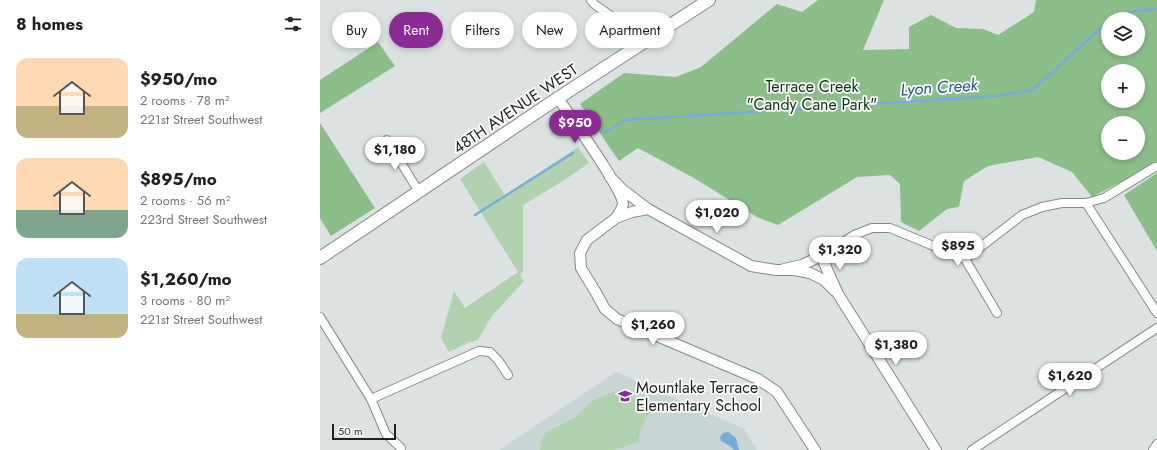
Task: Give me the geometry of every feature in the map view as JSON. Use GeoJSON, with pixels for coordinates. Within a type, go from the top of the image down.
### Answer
{"type":"FeatureCollection","features":[{"type":"Feature","properties":{"kind":"main road","name":"48TH AVENUE WEST"},"geometry":{"type":"LineString","coordinates":[[674,23],[709,0]]}},
{"type":"Feature","properties":{"kind":"main road","name":"48TH AVENUE WEST"},"geometry":{"type":"LineString","coordinates":[[320,258],[558,98],[636,48]]}},
{"type":"Feature","properties":{"kind":"street"},"geometry":{"type":"LineString","coordinates":[[591,0],[605,12]]}},
{"type":"Feature","properties":{"kind":"street"},"geometry":{"type":"LineString","coordinates":[[558,98],[610,177],[623,202],[622,208],[616,218]]}},
{"type":"Feature","properties":{"kind":"street"},"geometry":{"type":"LineString","coordinates":[[387,140],[419,192]]}},
{"type":"Feature","properties":{"kind":"street"},"geometry":{"type":"LineString","coordinates":[[965,259],[1022,215],[1042,207],[1062,203],[1086,203],[1104,198],[1155,167]]}},
{"type":"Feature","properties":{"kind":"street"},"geometry":{"type":"LineString","coordinates":[[610,177],[623,190],[648,209],[751,266],[810,273],[824,280],[838,294]]}},
{"type":"Feature","properties":{"kind":"street"},"geometry":{"type":"LineString","coordinates":[[1086,203],[1157,313]]}},
{"type":"Feature","properties":{"kind":"street"},"geometry":{"type":"LineString","coordinates":[[648,209],[632,212],[616,218],[587,240],[580,253],[581,268],[605,309],[617,319],[758,379],[778,392],[815,450]]}},
{"type":"Feature","properties":{"kind":"street"},"geometry":{"type":"LineString","coordinates":[[784,269],[802,265],[821,256],[854,235],[872,228],[890,228],[965,259],[997,313]]}},
{"type":"Feature","properties":{"kind":"street"},"geometry":{"type":"LineString","coordinates":[[821,256],[838,294],[936,450]]}},
{"type":"Feature","properties":{"kind":"street"},"geometry":{"type":"LineString","coordinates":[[320,317],[371,399],[386,434],[401,448]]}},
{"type":"Feature","properties":{"kind":"street"},"geometry":{"type":"LineString","coordinates":[[972,450],[1157,328]]}},
{"type":"Feature","properties":{"kind":"street"},"geometry":{"type":"LineString","coordinates":[[371,399],[479,351],[490,352],[498,360],[508,375]]}},
{"type":"Feature","properties":{"kind":"street"},"geometry":{"type":"LineString","coordinates":[[1153,450],[1157,444]]}},
{"type":"Feature","properties":{"kind":"shaded area","name":"Mountlake Terrace Elementary School"},"geometry":{"type":"Polygon","coordinates":[[[616,372],[744,429],[757,450],[499,450],[616,372]]]}},
{"type":"Feature","properties":{"kind":"green space","name":"Terrace Creek \"Candy Cane Park\""},"geometry":{"type":"Polygon","coordinates":[[[818,0],[884,0],[863,50],[909,49],[909,27],[931,15],[956,28],[983,29],[998,35],[1034,12],[1036,0],[1157,0],[1157,163],[1092,197],[1072,172],[1038,157],[988,166],[964,181],[959,207],[947,209],[919,231],[901,222],[900,184],[890,175],[857,177],[778,225],[757,217],[694,178],[638,148],[619,161],[580,104],[624,73],[676,77],[701,67],[777,4],[802,12],[818,0]]]}},
{"type":"Feature","properties":{"kind":"green space"},"geometry":{"type":"Polygon","coordinates":[[[381,46],[395,66],[320,113],[320,80],[369,48],[381,48],[381,46]]]}},
{"type":"Feature","properties":{"kind":"green space"},"geometry":{"type":"Polygon","coordinates":[[[320,123],[375,208],[331,236],[320,218],[320,123]]]}},
{"type":"Feature","properties":{"kind":"green space"},"geometry":{"type":"Polygon","coordinates":[[[578,147],[589,163],[523,205],[523,271],[520,275],[524,281],[492,316],[478,340],[449,352],[441,338],[454,291],[465,308],[518,272],[460,179],[484,162],[505,195],[578,147]]]}},
{"type":"Feature","properties":{"kind":"green space"},"geometry":{"type":"Polygon","coordinates":[[[1157,173],[1157,251],[1124,195],[1157,173]]]}},
{"type":"Feature","properties":{"kind":"green space"},"geometry":{"type":"Polygon","coordinates":[[[613,392],[625,394],[634,398],[651,411],[641,428],[638,442],[614,450],[540,450],[543,437],[547,433],[574,418],[593,401],[613,392]]]}},
{"type":"Feature","properties":{"kind":"water"},"geometry":{"type":"Polygon","coordinates":[[[728,432],[736,438],[739,450],[734,450],[721,441],[720,437],[723,433],[728,432]]]}},
{"type":"Feature","properties":{"kind":"waterway","name":"Lyon Creek"},"geometry":{"type":"LineString","coordinates":[[1133,12],[1157,9]]}},
{"type":"Feature","properties":{"kind":"waterway","name":"Lyon Creek"},"geometry":{"type":"LineString","coordinates":[[604,133],[625,120],[995,96],[1033,90],[1101,27]]}},
{"type":"Feature","properties":{"kind":"waterway","name":"Lyon Creek"},"geometry":{"type":"LineString","coordinates":[[475,215],[573,153]]}},
{"type":"Feature","properties":{"kind":"place","name":"Mountlake Terrace Elementary School"},"geometry":{"type":"Point","coordinates":[625,396]}}]}
